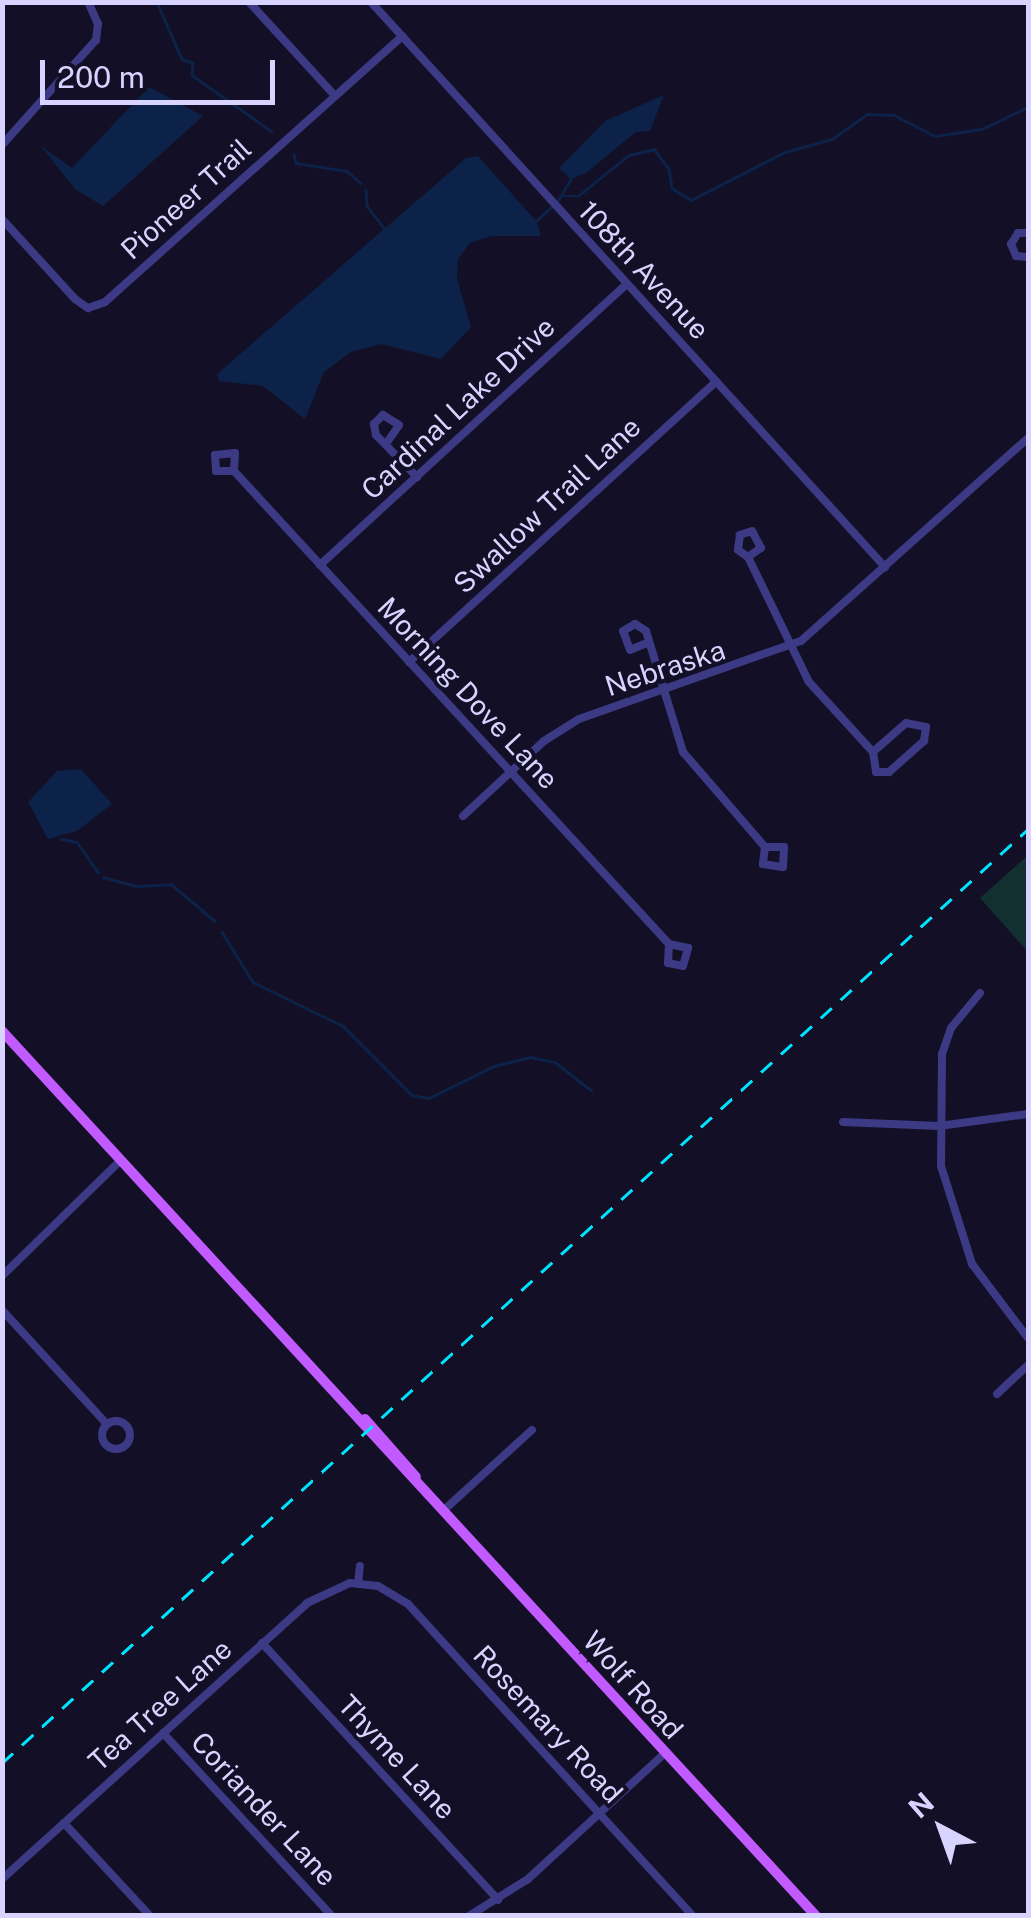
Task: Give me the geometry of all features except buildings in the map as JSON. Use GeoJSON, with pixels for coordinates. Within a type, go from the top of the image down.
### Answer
{"type":"FeatureCollection","features":[{"type":"Feature","properties":{"kind":"main road","name":"Wolf Road"},"geometry":{"type":"LineString","coordinates":[[2,1031],[816,1916]]}},
{"type":"Feature","properties":{"kind":"street"},"geometry":{"type":"LineString","coordinates":[[2,145],[96,40],[98,24],[88,2]]}},
{"type":"Feature","properties":{"kind":"street"},"geometry":{"type":"LineString","coordinates":[[249,2],[335,96]]}},
{"type":"Feature","properties":{"kind":"street","name":"108th Avenue"},"geometry":{"type":"LineString","coordinates":[[371,2],[885,568]]}},
{"type":"Feature","properties":{"kind":"street","name":"Pioneer Trail"},"geometry":{"type":"LineString","coordinates":[[2,219],[75,299],[88,308],[105,302],[402,36]]}},
{"type":"Feature","properties":{"kind":"street"},"geometry":{"type":"LineString","coordinates":[[1028,232],[1018,233],[1010,244],[1016,256],[1028,258]]}},
{"type":"Feature","properties":{"kind":"street","name":"Cardinal Lake Drive"},"geometry":{"type":"LineString","coordinates":[[320,565],[626,284]]}},
{"type":"Feature","properties":{"kind":"street","name":"Swallow Trail Lane"},"geometry":{"type":"LineString","coordinates":[[410,662],[716,382]]}},
{"type":"Feature","properties":{"kind":"street","name":"Nebraska"},"geometry":{"type":"LineString","coordinates":[[463,816],[510,772],[579,719],[790,648],[1028,438]]}},
{"type":"Feature","properties":{"kind":"street"},"geometry":{"type":"LineString","coordinates":[[388,441],[417,477]]}},
{"type":"Feature","properties":{"kind":"street","name":"Morning Dove Lane"},"geometry":{"type":"LineString","coordinates":[[234,472],[669,944]]}},
{"type":"Feature","properties":{"kind":"street"},"geometry":{"type":"LineString","coordinates":[[748,557],[790,648],[818,693],[873,752],[876,772],[889,772],[924,741],[926,727],[906,722],[873,752]]}},
{"type":"Feature","properties":{"kind":"street"},"geometry":{"type":"LineString","coordinates":[[647,643],[690,763],[764,848]]}},
{"type":"Feature","properties":{"kind":"street"},"geometry":{"type":"LineString","coordinates":[[980,993],[952,1028],[942,1054],[939,1126],[945,1188],[963,1244],[990,1293],[1028,1338]]}},
{"type":"Feature","properties":{"kind":"street"},"geometry":{"type":"LineString","coordinates":[[843,1122],[939,1126],[1028,1114]]}},
{"type":"Feature","properties":{"kind":"street"},"geometry":{"type":"LineString","coordinates":[[2,1276],[121,1160]]}},
{"type":"Feature","properties":{"kind":"street"},"geometry":{"type":"LineString","coordinates":[[2,1310],[106,1424]]}},
{"type":"Feature","properties":{"kind":"street"},"geometry":{"type":"LineString","coordinates":[[997,1394],[1028,1365]]}},
{"type":"Feature","properties":{"kind":"street"},"geometry":{"type":"LineString","coordinates":[[444,1510],[532,1430]]}},
{"type":"Feature","properties":{"kind":"street"},"geometry":{"type":"LineString","coordinates":[[358,1584],[360,1566]]}},
{"type":"Feature","properties":{"kind":"street","name":"Tea Tree Lane"},"geometry":{"type":"LineString","coordinates":[[2,1879],[318,1594],[358,1584]]}},
{"type":"Feature","properties":{"kind":"street","name":"Rosemary Road"},"geometry":{"type":"LineString","coordinates":[[358,1584],[388,1590],[408,1604],[691,1915]]}},
{"type":"Feature","properties":{"kind":"street","name":"Thyme Lane"},"geometry":{"type":"LineString","coordinates":[[262,1643],[498,1900]]}},
{"type":"Feature","properties":{"kind":"street","name":"Coriander Lane"},"geometry":{"type":"LineString","coordinates":[[163,1732],[332,1916]]}},
{"type":"Feature","properties":{"kind":"street"},"geometry":{"type":"LineString","coordinates":[[469,1916],[498,1900],[665,1754]]}},
{"type":"Feature","properties":{"kind":"street"},"geometry":{"type":"LineString","coordinates":[[64,1823],[150,1916]]}},
{"type":"Feature","properties":{"kind":"green space"},"geometry":{"type":"Polygon","coordinates":[[[1028,855],[1028,952],[980,898],[1028,855]]]}},
{"type":"Feature","properties":{"kind":"water"},"geometry":{"type":"Polygon","coordinates":[[[149,87],[203,116],[103,206],[75,189],[41,146],[72,168],[149,87]]]}},
{"type":"Feature","properties":{"kind":"water"},"geometry":{"type":"Polygon","coordinates":[[[664,95],[650,131],[636,132],[586,173],[571,179],[559,168],[605,121],[664,95]]]}},
{"type":"Feature","properties":{"kind":"water"},"geometry":{"type":"Polygon","coordinates":[[[478,156],[537,222],[541,236],[491,236],[470,243],[458,259],[457,279],[471,327],[441,359],[381,344],[351,352],[324,372],[305,419],[263,386],[219,381],[217,374],[466,158],[478,156]]]}},
{"type":"Feature","properties":{"kind":"water"},"geometry":{"type":"Polygon","coordinates":[[[81,769],[112,804],[77,831],[48,839],[28,802],[57,771],[81,769]]]}},
{"type":"Feature","properties":{"kind":"waterway"},"geometry":{"type":"LineString","coordinates":[[157,2],[182,59],[193,63],[192,75],[271,131]]}},
{"type":"Feature","properties":{"kind":"waterway"},"geometry":{"type":"LineString","coordinates":[[563,196],[578,196],[629,155],[654,149],[669,169],[672,188],[691,200],[785,152],[832,139],[867,114],[894,115],[935,136],[982,129],[1028,107]]}},
{"type":"Feature","properties":{"kind":"waterway"},"geometry":{"type":"LineString","coordinates":[[294,154],[296,163],[347,171],[361,183]]}},
{"type":"Feature","properties":{"kind":"waterway"},"geometry":{"type":"LineString","coordinates":[[557,202],[571,179]]}},
{"type":"Feature","properties":{"kind":"waterway"},"geometry":{"type":"LineString","coordinates":[[366,190],[367,206],[384,228]]}},
{"type":"Feature","properties":{"kind":"waterway"},"geometry":{"type":"LineString","coordinates":[[535,222],[551,207]]}},
{"type":"Feature","properties":{"kind":"waterway"},"geometry":{"type":"LineString","coordinates":[[61,839],[77,842],[98,872]]}},
{"type":"Feature","properties":{"kind":"waterway"},"geometry":{"type":"LineString","coordinates":[[103,877],[137,886],[171,884],[215,921]]}},
{"type":"Feature","properties":{"kind":"waterway"},"geometry":{"type":"LineString","coordinates":[[222,932],[253,982],[343,1026],[412,1095],[429,1098],[494,1066],[530,1057],[555,1062],[591,1090]]}},
{"type":"Feature","properties":{"kind":"railway"},"geometry":{"type":"LineString","coordinates":[[2,1763],[1028,829]]}}]}
